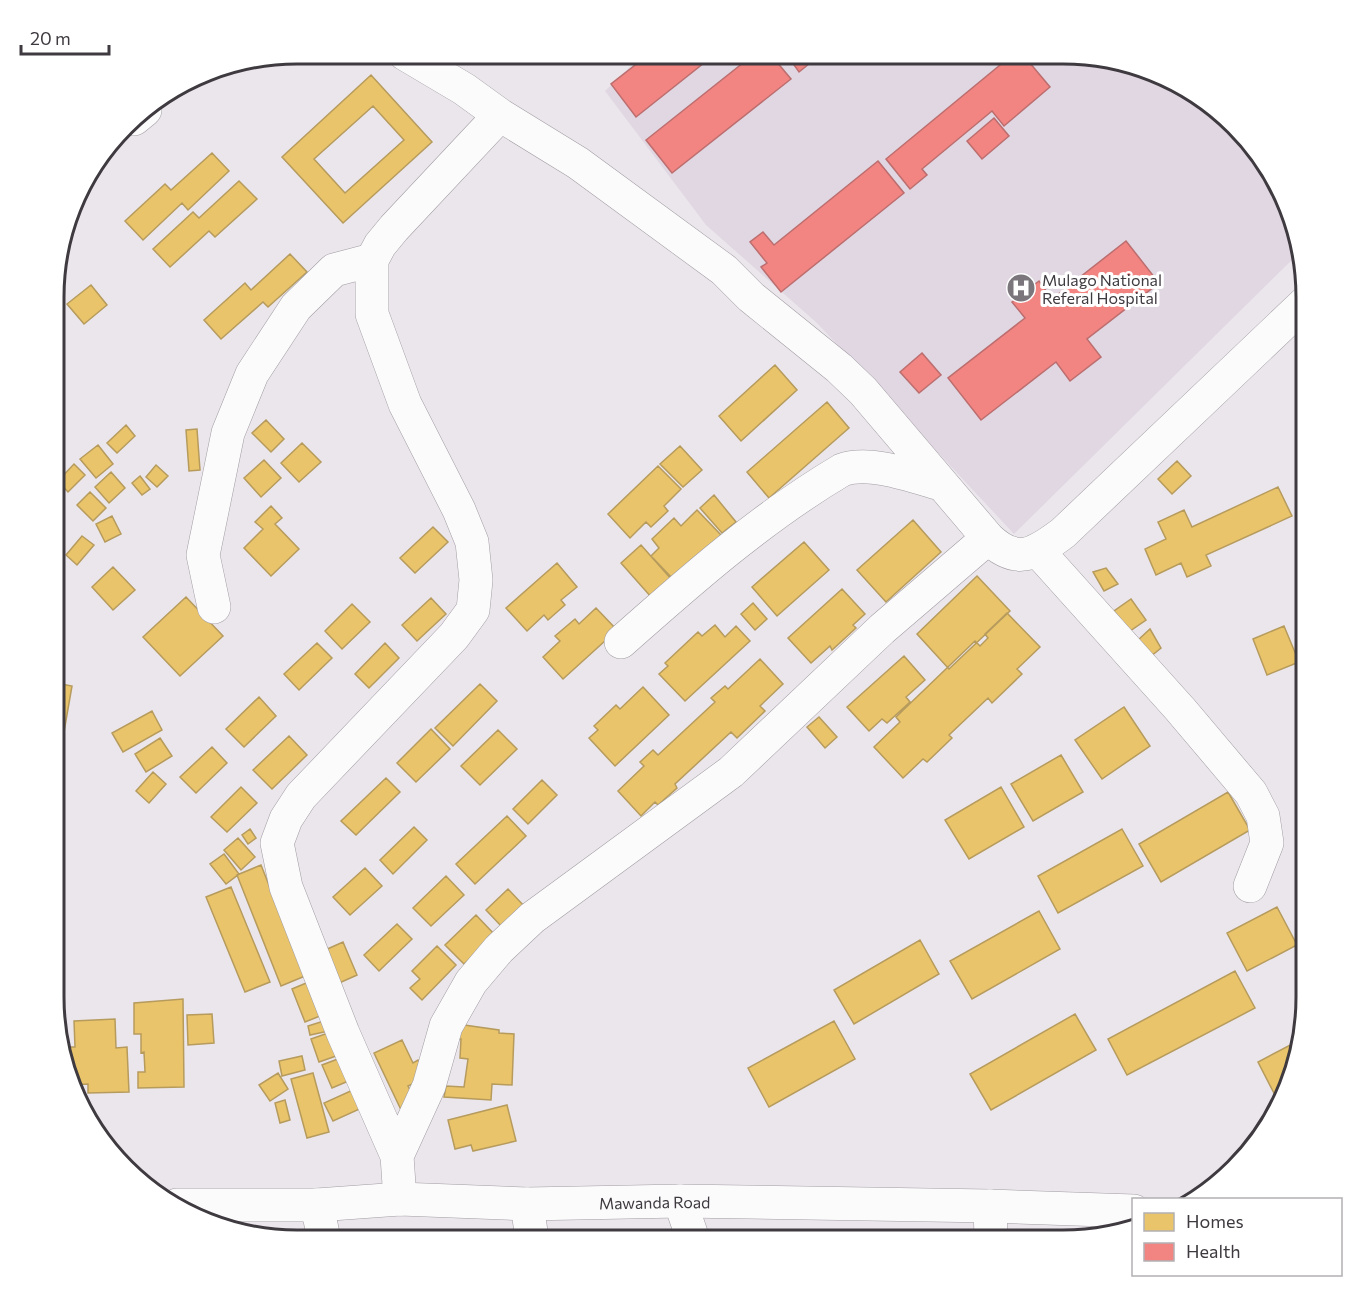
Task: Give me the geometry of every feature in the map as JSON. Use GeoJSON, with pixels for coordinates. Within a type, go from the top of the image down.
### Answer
{"type":"FeatureCollection","features":[{"type":"Feature","properties":{"kind":"street"},"geometry":{"type":"LineString","coordinates":[[422,64],[578,163],[724,270],[752,297],[819,350],[863,391],[988,538],[999,549],[1013,555],[1038,551],[1063,533],[1296,312]]}},
{"type":"Feature","properties":{"kind":"street"},"geometry":{"type":"LineString","coordinates":[[400,1199],[396,1156],[343,1033],[286,887],[278,843],[286,819],[301,796],[454,636],[473,610],[476,580],[472,542],[459,510],[405,405],[372,314],[372,260],[380,245],[394,228],[500,115]]}},
{"type":"Feature","properties":{"kind":"street"},"geometry":{"type":"LineString","coordinates":[[214,607],[203,555],[228,433],[252,374],[296,307],[334,270],[372,260]]}},
{"type":"Feature","properties":{"kind":"street"},"geometry":{"type":"LineString","coordinates":[[621,642],[697,575],[767,519],[842,470],[850,467],[896,471],[940,484]]}},
{"type":"Feature","properties":{"kind":"street"},"geometry":{"type":"LineString","coordinates":[[396,1156],[429,1086],[446,1026],[471,982],[499,949],[532,918],[731,772],[882,630],[988,538]]}},
{"type":"Feature","properties":{"kind":"street"},"geometry":{"type":"LineString","coordinates":[[1038,551],[1180,709],[1251,793],[1263,816],[1267,843],[1250,886]]}},
{"type":"Feature","properties":{"kind":"street","name":"Mawanda Road"},"geometry":{"type":"LineString","coordinates":[[194,1205],[317,1205],[400,1199],[527,1204],[680,1201],[990,1206],[1131,1217]]}},
{"type":"Feature","properties":{"kind":"street"},"geometry":{"type":"LineString","coordinates":[[680,1201],[690,1230]]}},
{"type":"Feature","properties":{"kind":"street"},"geometry":{"type":"LineString","coordinates":[[527,1204],[531,1230]]}},
{"type":"Feature","properties":{"kind":"street"},"geometry":{"type":"LineString","coordinates":[[317,1205],[322,1230]]}},
{"type":"Feature","properties":{"kind":"street"},"geometry":{"type":"LineString","coordinates":[[990,1206],[991,1230]]}},
{"type":"Feature","properties":{"kind":"shaded area","name":"Mulago National Referal Hospital"},"geometry":{"type":"Polygon","coordinates":[[[633,64],[1062,64],[1093,66],[1123,72],[1152,82],[1192,104],[1216,122],[1238,144],[1256,168],[1278,208],[1292,259],[1014,534],[817,323],[706,225],[605,91],[633,64]]]}},
{"type":"Feature","properties":{"kind":"building: Homes"},"geometry":{"type":"Polygon","coordinates":[[[371,75],[432,142],[343,223],[282,157],[371,75]],[[373,106],[314,159],[345,193],[404,140],[373,106]]]}},
{"type":"Feature","properties":{"kind":"building: Homes"},"geometry":{"type":"Polygon","coordinates":[[[212,153],[229,171],[188,210],[182,203],[143,240],[125,221],[165,184],[171,190],[212,153]]]}},
{"type":"Feature","properties":{"kind":"building: Homes"},"geometry":{"type":"Polygon","coordinates":[[[239,181],[257,199],[215,237],[209,231],[170,267],[153,249],[193,212],[199,218],[239,181]]]}},
{"type":"Feature","properties":{"kind":"building: Homes"},"geometry":{"type":"Polygon","coordinates":[[[290,254],[307,272],[268,307],[263,302],[221,339],[204,320],[245,283],[251,290],[290,254]]]}},
{"type":"Feature","properties":{"kind":"building: Homes"},"geometry":{"type":"Polygon","coordinates":[[[91,285],[107,305],[84,324],[67,304],[91,285]]]}},
{"type":"Feature","properties":{"kind":"building: Homes"},"geometry":{"type":"Polygon","coordinates":[[[775,365],[797,390],[741,441],[719,416],[775,365]]]}},
{"type":"Feature","properties":{"kind":"building: Homes"},"geometry":{"type":"Polygon","coordinates":[[[827,402],[849,428],[769,498],[747,472],[827,402]]]}},
{"type":"Feature","properties":{"kind":"building: Homes"},"geometry":{"type":"Polygon","coordinates":[[[266,420],[284,439],[271,452],[252,433],[266,420]]]}},
{"type":"Feature","properties":{"kind":"building: Homes"},"geometry":{"type":"Polygon","coordinates":[[[126,425],[135,436],[117,453],[107,443],[126,425]]]}},
{"type":"Feature","properties":{"kind":"building: Homes"},"geometry":{"type":"Polygon","coordinates":[[[197,429],[200,470],[189,471],[186,430],[197,429]]]}},
{"type":"Feature","properties":{"kind":"building: Homes"},"geometry":{"type":"Polygon","coordinates":[[[302,443],[321,462],[299,482],[281,463],[302,443]]]}},
{"type":"Feature","properties":{"kind":"building: Homes"},"geometry":{"type":"Polygon","coordinates":[[[98,445],[113,464],[96,478],[80,459],[98,445]]]}},
{"type":"Feature","properties":{"kind":"building: Homes"},"geometry":{"type":"Polygon","coordinates":[[[680,446],[702,470],[683,487],[660,464],[680,446]]]}},
{"type":"Feature","properties":{"kind":"building: Homes"},"geometry":{"type":"Polygon","coordinates":[[[264,460],[281,478],[261,497],[244,478],[264,460]]]}},
{"type":"Feature","properties":{"kind":"building: Homes"},"geometry":{"type":"Polygon","coordinates":[[[1177,461],[1191,476],[1172,494],[1158,479],[1177,461]]]}},
{"type":"Feature","properties":{"kind":"building: Homes"},"geometry":{"type":"Polygon","coordinates":[[[74,464],[85,475],[68,492],[64,488],[64,475],[74,464]]]}},
{"type":"Feature","properties":{"kind":"building: Homes"},"geometry":{"type":"Polygon","coordinates":[[[156,465],[168,476],[157,487],[146,477],[156,465]]]}},
{"type":"Feature","properties":{"kind":"building: Homes"},"geometry":{"type":"Polygon","coordinates":[[[658,466],[681,489],[664,506],[668,511],[651,527],[646,522],[630,538],[608,514],[658,466]]]}},
{"type":"Feature","properties":{"kind":"building: Homes"},"geometry":{"type":"Polygon","coordinates":[[[111,472],[125,488],[109,503],[95,487],[111,472]]]}},
{"type":"Feature","properties":{"kind":"building: Homes"},"geometry":{"type":"Polygon","coordinates":[[[140,476],[150,489],[142,495],[132,483],[140,476]]]}},
{"type":"Feature","properties":{"kind":"building: Homes"},"geometry":{"type":"Polygon","coordinates":[[[1278,487],[1292,516],[1206,555],[1211,566],[1187,577],[1181,563],[1156,575],[1145,549],[1166,539],[1158,522],[1184,510],[1192,527],[1278,487]]]}},
{"type":"Feature","properties":{"kind":"building: Homes"},"geometry":{"type":"Polygon","coordinates":[[[90,492],[106,508],[93,521],[77,505],[90,492]]]}},
{"type":"Feature","properties":{"kind":"building: Homes"},"geometry":{"type":"Polygon","coordinates":[[[714,495],[736,522],[722,533],[700,508],[714,495]]]}},
{"type":"Feature","properties":{"kind":"building: Homes"},"geometry":{"type":"Polygon","coordinates":[[[271,506],[282,518],[275,524],[299,549],[271,576],[244,548],[263,529],[255,522],[271,506]]]}},
{"type":"Feature","properties":{"kind":"building: Homes"},"geometry":{"type":"Polygon","coordinates":[[[697,510],[721,535],[674,580],[651,556],[659,548],[652,539],[674,518],[681,526],[697,510]]]}},
{"type":"Feature","properties":{"kind":"building: Homes"},"geometry":{"type":"Polygon","coordinates":[[[112,516],[121,534],[105,542],[96,524],[112,516]]]}},
{"type":"Feature","properties":{"kind":"building: Homes"},"geometry":{"type":"Polygon","coordinates":[[[913,520],[941,552],[886,602],[857,570],[913,520]]]}},
{"type":"Feature","properties":{"kind":"building: Homes"},"geometry":{"type":"Polygon","coordinates":[[[433,527],[448,542],[415,573],[400,558],[433,527]]]}},
{"type":"Feature","properties":{"kind":"building: Homes"},"geometry":{"type":"Polygon","coordinates":[[[82,536],[94,545],[77,565],[66,555],[82,536]]]}},
{"type":"Feature","properties":{"kind":"building: Homes"},"geometry":{"type":"Polygon","coordinates":[[[804,542],[829,570],[777,616],[752,587],[804,542]]]}},
{"type":"Feature","properties":{"kind":"building: Homes"},"geometry":{"type":"Polygon","coordinates":[[[641,545],[672,580],[652,598],[621,563],[641,545]]]}},
{"type":"Feature","properties":{"kind":"building: Homes"},"geometry":{"type":"Polygon","coordinates":[[[557,563],[577,587],[561,600],[565,605],[548,620],[544,615],[527,631],[506,608],[557,563]]]}},
{"type":"Feature","properties":{"kind":"building: Homes"},"geometry":{"type":"Polygon","coordinates":[[[113,567],[135,590],[113,610],[92,587],[113,567]]]}},
{"type":"Feature","properties":{"kind":"building: Homes"},"geometry":{"type":"Polygon","coordinates":[[[1106,568],[1118,584],[1104,591],[1093,572],[1106,568]]]}},
{"type":"Feature","properties":{"kind":"building: Homes"},"geometry":{"type":"Polygon","coordinates":[[[977,576],[1010,611],[949,669],[917,634],[977,576]]]}},
{"type":"Feature","properties":{"kind":"building: Homes"},"geometry":{"type":"Polygon","coordinates":[[[842,589],[865,614],[853,625],[856,628],[832,650],[830,646],[811,663],[788,638],[842,589]]]}},
{"type":"Feature","properties":{"kind":"building: Homes"},"geometry":{"type":"Polygon","coordinates":[[[186,597],[223,636],[180,676],[143,637],[186,597]]]}},
{"type":"Feature","properties":{"kind":"building: Homes"},"geometry":{"type":"Polygon","coordinates":[[[431,598],[446,614],[417,641],[402,625],[431,598]]]}},
{"type":"Feature","properties":{"kind":"building: Homes"},"geometry":{"type":"Polygon","coordinates":[[[1131,599],[1146,620],[1130,631],[1114,611],[1131,599]]]}},
{"type":"Feature","properties":{"kind":"building: Homes"},"geometry":{"type":"Polygon","coordinates":[[[753,603],[767,619],[755,630],[741,614],[753,603]]]}},
{"type":"Feature","properties":{"kind":"building: Homes"},"geometry":{"type":"Polygon","coordinates":[[[352,604],[370,622],[342,649],[325,631],[352,604]]]}},
{"type":"Feature","properties":{"kind":"building: Homes"},"geometry":{"type":"Polygon","coordinates":[[[596,608],[617,630],[563,679],[543,657],[560,641],[555,636],[575,619],[579,624],[596,608]]]}},
{"type":"Feature","properties":{"kind":"building: Homes"},"geometry":{"type":"Polygon","coordinates":[[[1007,613],[1040,647],[1017,669],[1022,674],[992,703],[988,698],[949,735],[952,738],[927,762],[923,759],[903,778],[874,747],[900,722],[896,717],[975,641],[980,646],[988,638],[985,634],[1007,613]]]}},
{"type":"Feature","properties":{"kind":"building: Homes"},"geometry":{"type":"Polygon","coordinates":[[[715,625],[725,637],[736,626],[750,641],[685,701],[659,674],[668,666],[665,663],[698,632],[702,636],[715,625]]]}},
{"type":"Feature","properties":{"kind":"building: Homes"},"geometry":{"type":"Polygon","coordinates":[[[1284,626],[1296,655],[1296,663],[1267,675],[1253,639],[1284,626]]]}},
{"type":"Feature","properties":{"kind":"building: Homes"},"geometry":{"type":"Polygon","coordinates":[[[1150,629],[1161,648],[1150,657],[1138,640],[1150,629]]]}},
{"type":"Feature","properties":{"kind":"building: Homes"},"geometry":{"type":"Polygon","coordinates":[[[317,643],[332,658],[299,690],[284,674],[317,643]]]}},
{"type":"Feature","properties":{"kind":"building: Homes"},"geometry":{"type":"Polygon","coordinates":[[[385,643],[399,658],[369,688],[355,674],[385,643]]]}},
{"type":"Feature","properties":{"kind":"building: Homes"},"geometry":{"type":"Polygon","coordinates":[[[904,656],[925,680],[906,697],[910,702],[887,723],[882,719],[869,731],[847,707],[904,656]]]}},
{"type":"Feature","properties":{"kind":"building: Homes"},"geometry":{"type":"Polygon","coordinates":[[[760,659],[783,684],[760,706],[765,711],[737,738],[731,732],[675,784],[677,788],[658,805],[655,802],[641,816],[618,791],[644,766],[640,762],[653,750],[658,755],[715,702],[711,698],[725,686],[728,689],[760,659]]]}},
{"type":"Feature","properties":{"kind":"building: Homes"},"geometry":{"type":"Polygon","coordinates":[[[64,684],[72,686],[64,732],[64,684]]]}},
{"type":"Feature","properties":{"kind":"building: Homes"},"geometry":{"type":"Polygon","coordinates":[[[480,684],[497,701],[453,746],[435,728],[480,684]]]}},
{"type":"Feature","properties":{"kind":"building: Homes"},"geometry":{"type":"Polygon","coordinates":[[[643,687],[669,715],[615,766],[589,738],[598,730],[594,726],[616,705],[620,709],[643,687]]]}},
{"type":"Feature","properties":{"kind":"building: Homes"},"geometry":{"type":"Polygon","coordinates":[[[259,697],[276,716],[244,747],[226,729],[259,697]]]}},
{"type":"Feature","properties":{"kind":"building: Homes"},"geometry":{"type":"Polygon","coordinates":[[[1124,707],[1150,746],[1102,779],[1075,740],[1124,707]]]}},
{"type":"Feature","properties":{"kind":"building: Homes"},"geometry":{"type":"Polygon","coordinates":[[[152,711],[162,730],[123,752],[112,733],[152,711]]]}},
{"type":"Feature","properties":{"kind":"building: Homes"},"geometry":{"type":"Polygon","coordinates":[[[819,717],[837,737],[825,748],[807,727],[819,717]]]}},
{"type":"Feature","properties":{"kind":"building: Homes"},"geometry":{"type":"Polygon","coordinates":[[[431,729],[450,749],[416,782],[397,763],[431,729]]]}},
{"type":"Feature","properties":{"kind":"building: Homes"},"geometry":{"type":"Polygon","coordinates":[[[498,730],[517,749],[480,785],[461,766],[498,730]]]}},
{"type":"Feature","properties":{"kind":"building: Homes"},"geometry":{"type":"Polygon","coordinates":[[[289,736],[307,755],[272,789],[253,770],[289,736]]]}},
{"type":"Feature","properties":{"kind":"building: Homes"},"geometry":{"type":"Polygon","coordinates":[[[160,738],[172,756],[146,772],[135,754],[160,738]]]}},
{"type":"Feature","properties":{"kind":"building: Homes"},"geometry":{"type":"Polygon","coordinates":[[[212,747],[227,763],[196,793],[180,777],[212,747]]]}},
{"type":"Feature","properties":{"kind":"building: Homes"},"geometry":{"type":"Polygon","coordinates":[[[1061,755],[1083,792],[1033,821],[1011,784],[1061,755]]]}},
{"type":"Feature","properties":{"kind":"building: Homes"},"geometry":{"type":"Polygon","coordinates":[[[153,772],[166,784],[149,803],[136,791],[153,772]]]}},
{"type":"Feature","properties":{"kind":"building: Homes"},"geometry":{"type":"Polygon","coordinates":[[[386,778],[400,792],[356,835],[341,821],[386,778]]]}},
{"type":"Feature","properties":{"kind":"building: Homes"},"geometry":{"type":"Polygon","coordinates":[[[542,780],[557,795],[528,824],[513,809],[542,780]]]}},
{"type":"Feature","properties":{"kind":"building: Homes"},"geometry":{"type":"Polygon","coordinates":[[[241,787],[257,803],[227,832],[211,817],[241,787]]]}},
{"type":"Feature","properties":{"kind":"building: Homes"},"geometry":{"type":"Polygon","coordinates":[[[1001,787],[1024,827],[969,859],[945,820],[1001,787]]]}},
{"type":"Feature","properties":{"kind":"building: Homes"},"geometry":{"type":"Polygon","coordinates":[[[1228,792],[1250,830],[1161,882],[1139,844],[1228,792]]]}},
{"type":"Feature","properties":{"kind":"building: Homes"},"geometry":{"type":"Polygon","coordinates":[[[507,816],[526,836],[475,884],[456,864],[507,816]]]}},
{"type":"Feature","properties":{"kind":"building: Homes"},"geometry":{"type":"Polygon","coordinates":[[[414,827],[427,840],[393,874],[380,860],[414,827]]]}},
{"type":"Feature","properties":{"kind":"building: Homes"},"geometry":{"type":"Polygon","coordinates":[[[250,829],[256,838],[248,844],[242,835],[250,829]]]}},
{"type":"Feature","properties":{"kind":"building: Homes"},"geometry":{"type":"Polygon","coordinates":[[[1122,829],[1143,866],[1058,913],[1038,876],[1122,829]]]}},
{"type":"Feature","properties":{"kind":"building: Homes"},"geometry":{"type":"Polygon","coordinates":[[[238,838],[255,857],[241,870],[224,850],[238,838]]]}},
{"type":"Feature","properties":{"kind":"building: Homes"},"geometry":{"type":"Polygon","coordinates":[[[224,854],[239,874],[226,884],[210,864],[224,854]]]}},
{"type":"Feature","properties":{"kind":"building: Homes"},"geometry":{"type":"Polygon","coordinates":[[[261,865],[305,976],[281,986],[237,875],[261,865]]]}},
{"type":"Feature","properties":{"kind":"building: Homes"},"geometry":{"type":"Polygon","coordinates":[[[365,868],[382,886],[350,915],[333,897],[365,868]]]}},
{"type":"Feature","properties":{"kind":"building: Homes"},"geometry":{"type":"Polygon","coordinates":[[[446,876],[464,895],[431,926],[413,908],[446,876]]]}},
{"type":"Feature","properties":{"kind":"building: Homes"},"geometry":{"type":"Polygon","coordinates":[[[231,887],[270,982],[245,992],[206,897],[231,887]]]}},
{"type":"Feature","properties":{"kind":"building: Homes"},"geometry":{"type":"Polygon","coordinates":[[[508,889],[525,907],[503,928],[486,910],[508,889]]]}},
{"type":"Feature","properties":{"kind":"building: Homes"},"geometry":{"type":"Polygon","coordinates":[[[1277,907],[1296,946],[1247,971],[1227,933],[1277,907]]]}},
{"type":"Feature","properties":{"kind":"building: Homes"},"geometry":{"type":"Polygon","coordinates":[[[1039,911],[1060,949],[972,999],[950,961],[1039,911]]]}},
{"type":"Feature","properties":{"kind":"building: Homes"},"geometry":{"type":"Polygon","coordinates":[[[476,915],[495,935],[464,964],[445,945],[476,915]]]}},
{"type":"Feature","properties":{"kind":"building: Homes"},"geometry":{"type":"Polygon","coordinates":[[[397,924],[412,939],[379,971],[364,955],[397,924]]]}},
{"type":"Feature","properties":{"kind":"building: Homes"},"geometry":{"type":"Polygon","coordinates":[[[920,940],[939,974],[854,1024],[834,990],[920,940]]]}},
{"type":"Feature","properties":{"kind":"building: Homes"},"geometry":{"type":"Polygon","coordinates":[[[343,942],[357,975],[337,984],[323,951],[343,942]]]}},
{"type":"Feature","properties":{"kind":"building: Homes"},"geometry":{"type":"Polygon","coordinates":[[[437,946],[456,965],[422,1000],[410,988],[420,979],[412,971],[437,946]]]}},
{"type":"Feature","properties":{"kind":"building: Homes"},"geometry":{"type":"Polygon","coordinates":[[[1235,971],[1255,1008],[1127,1075],[1108,1039],[1235,971]]]}},
{"type":"Feature","properties":{"kind":"building: Homes"},"geometry":{"type":"Polygon","coordinates":[[[311,981],[325,1014],[305,1022],[292,989],[311,981]]]}},
{"type":"Feature","properties":{"kind":"building: Homes"},"geometry":{"type":"Polygon","coordinates":[[[183,999],[184,1087],[138,1088],[138,1072],[145,1072],[144,1052],[141,1053],[141,1034],[134,1034],[134,1003],[183,999]]]}},
{"type":"Feature","properties":{"kind":"building: Homes"},"geometry":{"type":"Polygon","coordinates":[[[212,1014],[214,1043],[188,1045],[187,1015],[212,1014]]]}},
{"type":"Feature","properties":{"kind":"building: Homes"},"geometry":{"type":"Polygon","coordinates":[[[1075,1014],[1096,1050],[991,1110],[970,1074],[1075,1014]]]}},
{"type":"Feature","properties":{"kind":"building: Homes"},"geometry":{"type":"Polygon","coordinates":[[[115,1019],[116,1048],[127,1047],[129,1092],[88,1093],[88,1084],[81,1084],[70,1047],[75,1047],[74,1021],[115,1019]]]}},
{"type":"Feature","properties":{"kind":"building: Homes"},"geometry":{"type":"Polygon","coordinates":[[[327,1020],[329,1031],[310,1035],[308,1026],[327,1020]]]}},
{"type":"Feature","properties":{"kind":"building: Homes"},"geometry":{"type":"Polygon","coordinates":[[[834,1021],[855,1059],[769,1107],[748,1068],[834,1021]]]}},
{"type":"Feature","properties":{"kind":"building: Homes"},"geometry":{"type":"Polygon","coordinates":[[[457,1024],[514,1034],[512,1085],[492,1084],[491,1100],[444,1097],[446,1086],[464,1087],[468,1059],[460,1058],[461,1039],[455,1039],[457,1024]]]}},
{"type":"Feature","properties":{"kind":"building: Homes"},"geometry":{"type":"Polygon","coordinates":[[[331,1032],[339,1055],[319,1062],[311,1039],[331,1032]]]}},
{"type":"Feature","properties":{"kind":"building: Homes"},"geometry":{"type":"Polygon","coordinates":[[[402,1040],[413,1063],[418,1060],[427,1078],[408,1086],[418,1106],[403,1114],[374,1053],[402,1040]]]}},
{"type":"Feature","properties":{"kind":"building: Homes"},"geometry":{"type":"Polygon","coordinates":[[[1290,1045],[1274,1094],[1258,1062],[1290,1045]]]}},
{"type":"Feature","properties":{"kind":"building: Homes"},"geometry":{"type":"Polygon","coordinates":[[[302,1056],[305,1070],[282,1076],[279,1061],[302,1056]]]}},
{"type":"Feature","properties":{"kind":"building: Homes"},"geometry":{"type":"Polygon","coordinates":[[[343,1057],[353,1079],[332,1088],[322,1065],[343,1057]]]}},
{"type":"Feature","properties":{"kind":"building: Homes"},"geometry":{"type":"Polygon","coordinates":[[[278,1073],[288,1089],[270,1101],[259,1085],[278,1073]]]}},
{"type":"Feature","properties":{"kind":"building: Homes"},"geometry":{"type":"Polygon","coordinates":[[[313,1073],[329,1132],[307,1138],[291,1079],[313,1073]]]}},
{"type":"Feature","properties":{"kind":"building: Homes"},"geometry":{"type":"Polygon","coordinates":[[[355,1089],[364,1107],[333,1121],[324,1103],[355,1089]]]}},
{"type":"Feature","properties":{"kind":"building: Homes"},"geometry":{"type":"Polygon","coordinates":[[[285,1100],[290,1120],[280,1123],[275,1103],[285,1100]]]}},
{"type":"Feature","properties":{"kind":"building: Homes"},"geometry":{"type":"Polygon","coordinates":[[[507,1105],[516,1141],[473,1151],[471,1145],[455,1149],[448,1120],[507,1105]]]}},
{"type":"Feature","properties":{"kind":"building: Health"},"geometry":{"type":"Polygon","coordinates":[[[637,64],[703,64],[636,117],[611,84],[637,64]]]}},
{"type":"Feature","properties":{"kind":"building: Health"},"geometry":{"type":"Polygon","coordinates":[[[742,64],[778,64],[791,79],[672,173],[646,140],[742,64]]]}},
{"type":"Feature","properties":{"kind":"building: Health"},"geometry":{"type":"Polygon","coordinates":[[[793,64],[809,64],[799,72],[793,64]]]}},
{"type":"Feature","properties":{"kind":"building: Health"},"geometry":{"type":"Polygon","coordinates":[[[1001,64],[1031,64],[1050,87],[1004,126],[992,111],[922,169],[927,175],[910,189],[886,159],[1001,64]]]}},
{"type":"Feature","properties":{"kind":"building: Health"},"geometry":{"type":"Polygon","coordinates":[[[994,118],[1009,136],[982,159],[967,141],[994,118]]]}},
{"type":"Feature","properties":{"kind":"building: Health"},"geometry":{"type":"Polygon","coordinates":[[[878,161],[904,193],[781,292],[761,267],[767,263],[750,242],[763,232],[774,245],[878,161]]]}},
{"type":"Feature","properties":{"kind":"building: Health"},"geometry":{"type":"Polygon","coordinates":[[[1126,241],[1159,283],[1087,339],[1101,357],[1070,381],[1056,362],[981,420],[948,378],[1025,318],[1012,302],[1039,281],[1052,299],[1126,241]]]}},
{"type":"Feature","properties":{"kind":"building: Health"},"geometry":{"type":"Polygon","coordinates":[[[922,353],[941,375],[919,393],[900,372],[922,353]]]}},
{"type":"Feature","properties":{"kind":"place","name":"Mulago National Referal Hospital"},"geometry":{"type":"Point","coordinates":[1021,288]}}]}
